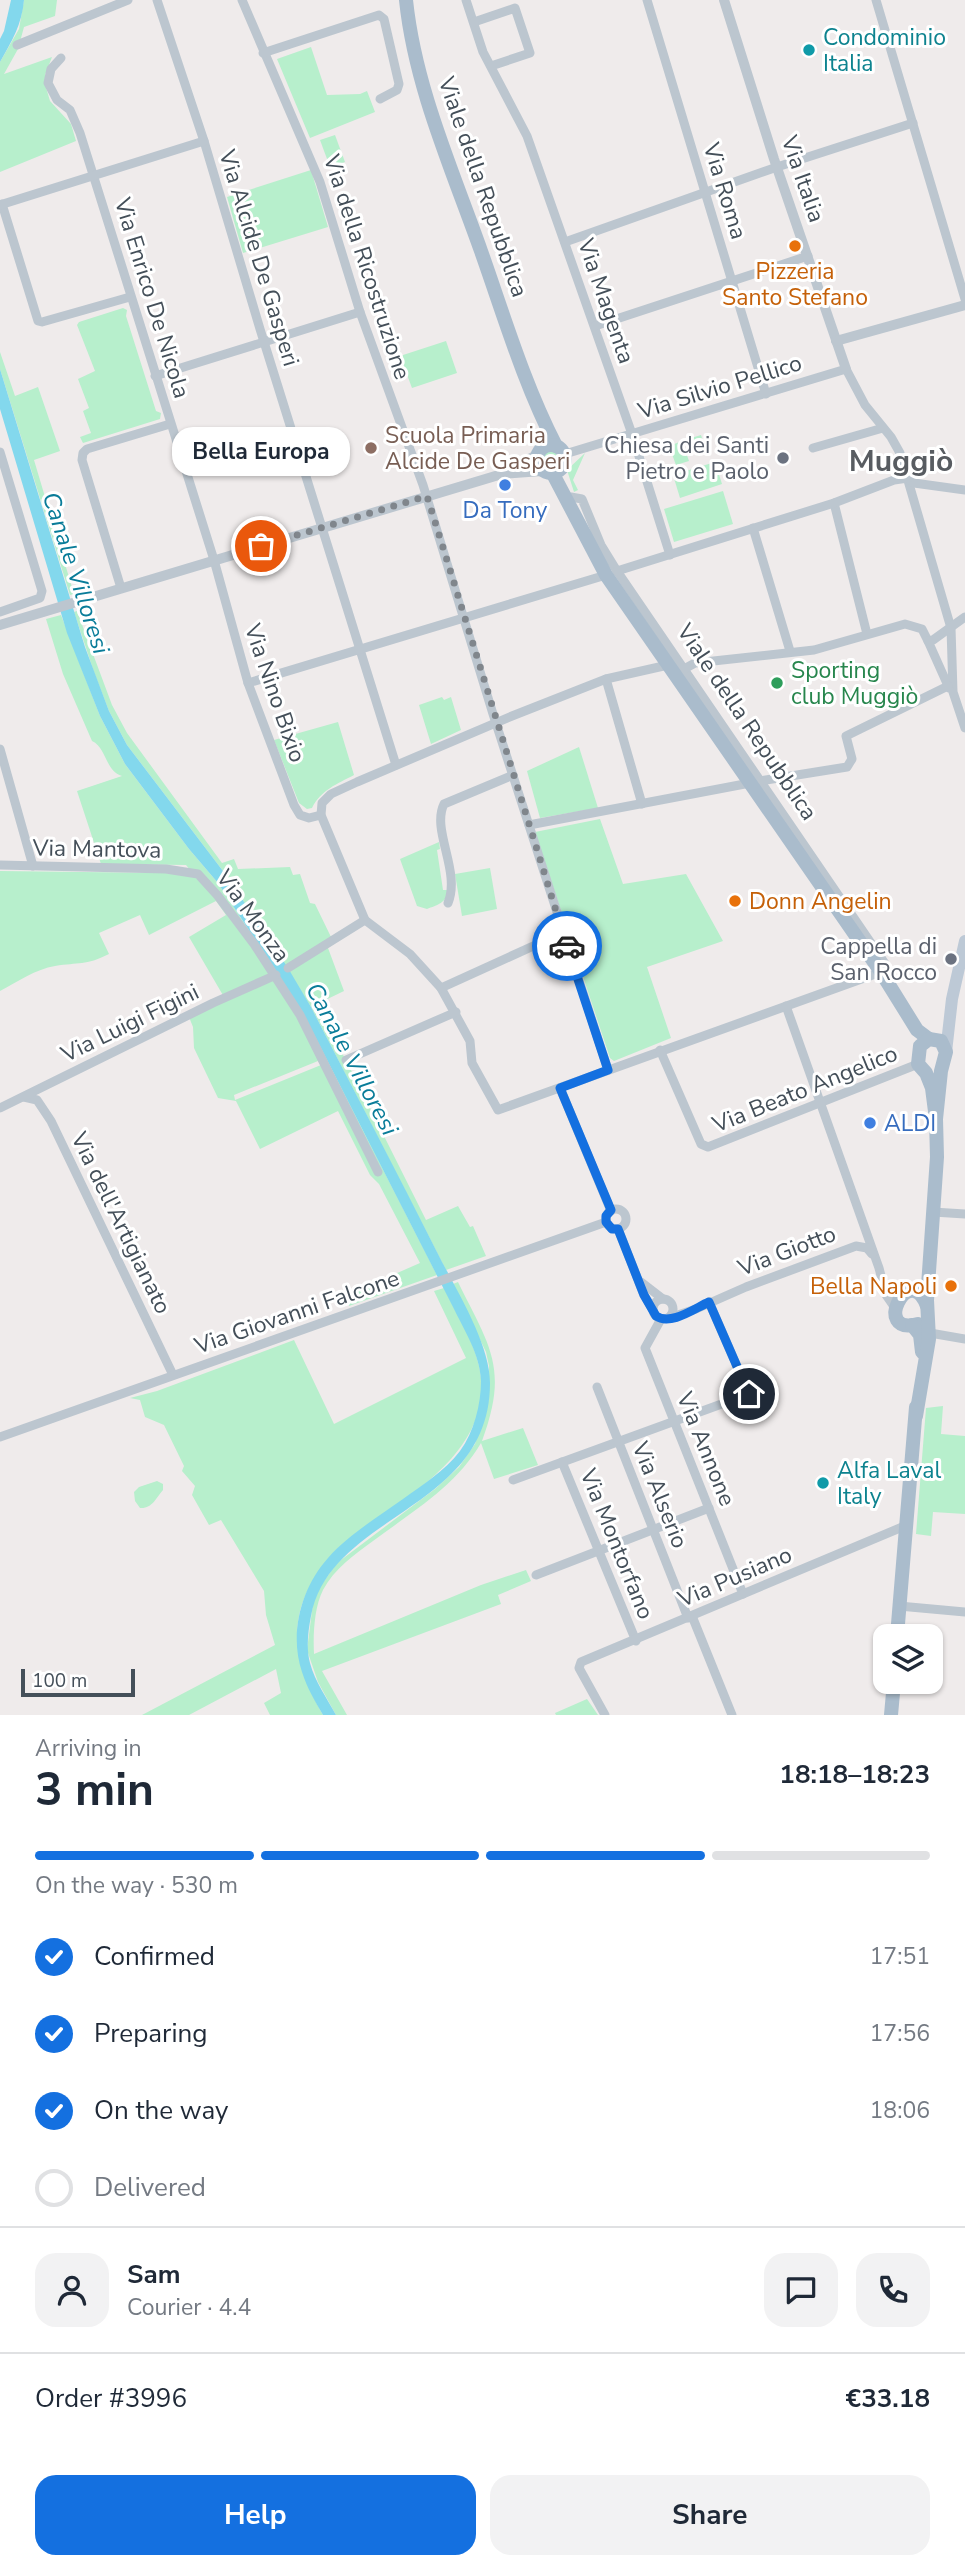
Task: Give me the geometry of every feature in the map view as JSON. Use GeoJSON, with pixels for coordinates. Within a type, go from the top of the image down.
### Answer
{"type":"FeatureCollection","features":[{"type":"Feature","properties":{"kind":"main road","name":"Viale della Repubblica"},"geometry":{"type":"LineString","coordinates":[[406,0],[416,59],[431,111],[556,463],[590,545],[612,573],[668,665],[755,782],[917,1030],[930,1038]]}},
{"type":"Feature","properties":{"kind":"main road","name":"Viale della Repubblica"},"geometry":{"type":"LineString","coordinates":[[528,386],[539,452],[537,463],[556,463]]}},
{"type":"Feature","properties":{"kind":"main road"},"geometry":{"type":"LineString","coordinates":[[539,452],[547,445],[556,463]]}},
{"type":"Feature","properties":{"kind":"main road","name":"Viale della Repubblica"},"geometry":{"type":"LineString","coordinates":[[556,463],[590,545]]}},
{"type":"Feature","properties":{"kind":"main road"},"geometry":{"type":"LineString","coordinates":[[916,1416],[930,1333],[927,1309],[937,1157],[936,1119],[952,1002],[965,939]]}},
{"type":"Feature","properties":{"kind":"main road"},"geometry":{"type":"LineString","coordinates":[[941,1071],[935,1074],[921,1065],[921,1043],[944,1029],[952,1002]]}},
{"type":"Feature","properties":{"kind":"main road","name":"Viale della Repubblica"},"geometry":{"type":"LineString","coordinates":[[900,1005],[932,1088],[936,1119]]}},
{"type":"Feature","properties":{"kind":"main road"},"geometry":{"type":"LineString","coordinates":[[930,1038],[942,1041],[946,1052]]}},
{"type":"Feature","properties":{"kind":"main road"},"geometry":{"type":"LineString","coordinates":[[909,1293],[923,1297],[927,1309],[921,1322],[912,1325],[901,1322],[895,1308],[898,1299],[909,1293],[924,1277],[931,1248]]}},
{"type":"Feature","properties":{"kind":"main road"},"geometry":{"type":"LineString","coordinates":[[898,1624],[922,1347],[920,1335],[912,1325]]}},
{"type":"Feature","properties":{"kind":"main road"},"geometry":{"type":"LineString","coordinates":[[891,1715],[893,1694]]}},
{"type":"Feature","properties":{"kind":"street"},"geometry":{"type":"LineString","coordinates":[[17,45],[128,0]]}},
{"type":"Feature","properties":{"kind":"street","name":"Via Alcide De Gasperi"},"geometry":{"type":"LineString","coordinates":[[157,0],[204,141],[396,765]]}},
{"type":"Feature","properties":{"kind":"street","name":"Via della Ricostruzione"},"geometry":{"type":"LineString","coordinates":[[243,0],[263,53],[320,182],[360,312],[427,496],[562,933],[608,1070]]}},
{"type":"Feature","properties":{"kind":"street","name":"Via Magenta"},"geometry":{"type":"LineString","coordinates":[[466,0],[483,52],[527,136],[632,434],[670,555]]}},
{"type":"Feature","properties":{"kind":"street","name":"Via Roma"},"geometry":{"type":"LineString","coordinates":[[647,0],[766,394]]}},
{"type":"Feature","properties":{"kind":"street","name":"Via Italia"},"geometry":{"type":"LineString","coordinates":[[724,0],[777,167],[846,369]]}},
{"type":"Feature","properties":{"kind":"street"},"geometry":{"type":"LineString","coordinates":[[876,0],[965,299]]}},
{"type":"Feature","properties":{"kind":"street"},"geometry":{"type":"LineString","coordinates":[[474,22],[515,8],[530,52],[492,66]]}},
{"type":"Feature","properties":{"kind":"street"},"geometry":{"type":"LineString","coordinates":[[263,53],[379,15],[384,19],[399,84],[397,90],[380,99]]}},
{"type":"Feature","properties":{"kind":"street","name":"Via Enrico De Nicola"},"geometry":{"type":"LineString","coordinates":[[61,58],[51,69],[48,83],[57,100],[69,110],[94,176],[214,560]]}},
{"type":"Feature","properties":{"kind":"street"},"geometry":{"type":"LineString","coordinates":[[565,242],[777,167],[913,123]]}},
{"type":"Feature","properties":{"kind":"street"},"geometry":{"type":"LineString","coordinates":[[130,297],[38,321],[1,205],[204,141]]}},
{"type":"Feature","properties":{"kind":"street"},"geometry":{"type":"LineString","coordinates":[[595,326],[807,256]]}},
{"type":"Feature","properties":{"kind":"street"},"geometry":{"type":"LineString","coordinates":[[836,341],[965,305]]}},
{"type":"Feature","properties":{"kind":"street"},"geometry":{"type":"LineString","coordinates":[[155,376],[360,312]]}},
{"type":"Feature","properties":{"kind":"street"},"geometry":{"type":"LineString","coordinates":[[846,369],[865,405],[897,446],[908,478],[951,628],[950,689]]}},
{"type":"Feature","properties":{"kind":"street","name":"Via Silvio Pellico"},"geometry":{"type":"LineString","coordinates":[[556,463],[632,434],[846,369]]}},
{"type":"Feature","properties":{"kind":"street"},"geometry":{"type":"LineString","coordinates":[[121,588],[82,460],[83,453],[87,449],[170,424]]}},
{"type":"Feature","properties":{"kind":"street"},"geometry":{"type":"LineString","coordinates":[[813,448],[883,428]]}},
{"type":"Feature","properties":{"kind":"street"},"geometry":{"type":"LineString","coordinates":[[0,452],[43,591],[40,598],[0,612]]}},
{"type":"Feature","properties":{"kind":"street"},"geometry":{"type":"LineString","coordinates":[[502,474],[539,452]]}},
{"type":"Feature","properties":{"kind":"street"},"geometry":{"type":"LineString","coordinates":[[0,625],[502,474],[556,463]]}},
{"type":"Feature","properties":{"kind":"street"},"geometry":{"type":"LineString","coordinates":[[248,683],[670,555],[834,503],[894,480],[908,478],[914,483],[965,490]]}},
{"type":"Feature","properties":{"kind":"street","name":"Viale della Repubblica"},"geometry":{"type":"LineString","coordinates":[[572,497],[582,499],[612,573],[684,669],[755,782]]}},
{"type":"Feature","properties":{"kind":"street"},"geometry":{"type":"LineString","coordinates":[[834,503],[867,634]]}},
{"type":"Feature","properties":{"kind":"street"},"geometry":{"type":"LineString","coordinates":[[753,528],[790,651]]}},
{"type":"Feature","properties":{"kind":"street","name":"Via Nino Bixio"},"geometry":{"type":"LineString","coordinates":[[214,560],[248,683],[294,805],[300,815],[309,818],[321,816]]}},
{"type":"Feature","properties":{"kind":"street"},"geometry":{"type":"LineString","coordinates":[[928,641],[965,617]]}},
{"type":"Feature","properties":{"kind":"street"},"geometry":{"type":"LineString","coordinates":[[684,669],[695,663],[814,650],[909,624],[922,629],[965,728]]}},
{"type":"Feature","properties":{"kind":"street"},"geometry":{"type":"LineString","coordinates":[[668,665],[606,679],[325,797],[320,809],[321,816],[365,920],[410,954],[441,988],[470,1041],[472,1063],[498,1110],[881,972]]}},
{"type":"Feature","properties":{"kind":"street"},"geometry":{"type":"LineString","coordinates":[[606,679],[642,804]]}},
{"type":"Feature","properties":{"kind":"street"},"geometry":{"type":"LineString","coordinates":[[529,825],[847,767],[852,760],[846,736],[950,689]]}},
{"type":"Feature","properties":{"kind":"street"},"geometry":{"type":"LineString","coordinates":[[0,749],[33,866]]}},
{"type":"Feature","properties":{"kind":"street"},"geometry":{"type":"LineString","coordinates":[[448,902],[453,887],[440,816],[443,804],[513,775]]}},
{"type":"Feature","properties":{"kind":"street","name":"Via Mantova"},"geometry":{"type":"LineString","coordinates":[[0,865],[193,872]]}},
{"type":"Feature","properties":{"kind":"street","name":"Via Monza"},"geometry":{"type":"LineString","coordinates":[[193,872],[204,879],[276,975],[308,1029],[378,1172]]}},
{"type":"Feature","properties":{"kind":"street"},"geometry":{"type":"LineString","coordinates":[[288,968],[365,920]]}},
{"type":"Feature","properties":{"kind":"street"},"geometry":{"type":"LineString","coordinates":[[441,988],[562,933]]}},
{"type":"Feature","properties":{"kind":"street","name":"Via Luigi Figini"},"geometry":{"type":"LineString","coordinates":[[0,1108],[194,1012],[276,975]]}},
{"type":"Feature","properties":{"kind":"street"},"geometry":{"type":"LineString","coordinates":[[786,1006],[886,1295],[895,1308]]}},
{"type":"Feature","properties":{"kind":"street"},"geometry":{"type":"LineString","coordinates":[[346,1060],[456,1013]]}},
{"type":"Feature","properties":{"kind":"street","name":"Via Beato Angelico"},"geometry":{"type":"LineString","coordinates":[[660,1051],[701,1144],[705,1147],[921,1065]]}},
{"type":"Feature","properties":{"kind":"street"},"geometry":{"type":"LineString","coordinates":[[560,1088],[611,1210]]}},
{"type":"Feature","properties":{"kind":"street","name":"Via dell'Artigianato"},"geometry":{"type":"LineString","coordinates":[[24,1097],[37,1100],[51,1121],[173,1376]]}},
{"type":"Feature","properties":{"kind":"street"},"geometry":{"type":"LineString","coordinates":[[611,1210],[619,1210],[625,1215],[625,1224],[618,1229],[612,1229],[606,1222],[606,1216],[611,1210]]}},
{"type":"Feature","properties":{"kind":"street"},"geometry":{"type":"LineString","coordinates":[[933,1212],[965,1214]]}},
{"type":"Feature","properties":{"kind":"street","name":"Via Giovanni Falcone"},"geometry":{"type":"LineString","coordinates":[[0,1437],[606,1222]]}},
{"type":"Feature","properties":{"kind":"street"},"geometry":{"type":"LineString","coordinates":[[856,1245],[862,1235],[862,1222]]}},
{"type":"Feature","properties":{"kind":"street"},"geometry":{"type":"LineString","coordinates":[[618,1229],[640,1281],[656,1316],[665,1319],[673,1309],[667,1301],[640,1281]]}},
{"type":"Feature","properties":{"kind":"street","name":"Via Giotto"},"geometry":{"type":"LineString","coordinates":[[667,1301],[686,1308],[706,1303],[856,1245],[867,1248],[875,1258]]}},
{"type":"Feature","properties":{"kind":"street"},"geometry":{"type":"LineString","coordinates":[[883,1283],[891,1291],[909,1293]]}},
{"type":"Feature","properties":{"kind":"street"},"geometry":{"type":"LineString","coordinates":[[653,1310],[655,1304],[667,1301]]}},
{"type":"Feature","properties":{"kind":"street"},"geometry":{"type":"LineString","coordinates":[[513,1480],[749,1394],[706,1303]]}},
{"type":"Feature","properties":{"kind":"street","name":"Via Giotto"},"geometry":{"type":"LineString","coordinates":[[665,1319],[696,1310],[706,1303]]}},
{"type":"Feature","properties":{"kind":"street","name":"Via Annone"},"geometry":{"type":"LineString","coordinates":[[665,1319],[645,1348],[743,1594]]}},
{"type":"Feature","properties":{"kind":"street"},"geometry":{"type":"LineString","coordinates":[[930,1333],[965,1339]]}},
{"type":"Feature","properties":{"kind":"street"},"geometry":{"type":"LineString","coordinates":[[928,1351],[951,1337]]}},
{"type":"Feature","properties":{"kind":"street","name":"Via Alserio"},"geometry":{"type":"LineString","coordinates":[[597,1387],[653,1530],[732,1715]]}},
{"type":"Feature","properties":{"kind":"street","name":"Via Montorfano"},"geometry":{"type":"LineString","coordinates":[[562,1462],[636,1641]]}},
{"type":"Feature","properties":{"kind":"street"},"geometry":{"type":"LineString","coordinates":[[536,1574],[709,1508]]}},
{"type":"Feature","properties":{"kind":"street","name":"Via Pusiano"},"geometry":{"type":"LineString","coordinates":[[605,1715],[582,1676],[579,1665],[581,1662],[907,1525]]}},
{"type":"Feature","properties":{"kind":"street"},"geometry":{"type":"LineString","coordinates":[[900,1606],[965,1612]]}},
{"type":"Feature","properties":{"kind":"green space"},"geometry":{"type":"Polygon","coordinates":[[[24,0],[57,0],[55,16],[24,27],[18,49],[4,74],[52,57],[45,75],[45,84],[50,101],[71,124],[76,141],[0,172],[0,62],[19,29],[24,0]]]}},
{"type":"Feature","properties":{"kind":"green space"},"geometry":{"type":"Polygon","coordinates":[[[311,47],[327,95],[360,94],[367,91],[375,112],[310,138],[277,59],[311,47]]]}},
{"type":"Feature","properties":{"kind":"green space"},"geometry":{"type":"Polygon","coordinates":[[[335,135],[345,162],[330,167],[320,140],[335,135]]]}},
{"type":"Feature","properties":{"kind":"green space"},"geometry":{"type":"Polygon","coordinates":[[[311,170],[328,227],[243,253],[227,197],[311,170]]]}},
{"type":"Feature","properties":{"kind":"green space"},"geometry":{"type":"Polygon","coordinates":[[[123,308],[127,310],[126,316],[156,411],[161,413],[160,419],[83,443],[80,437],[91,433],[83,411],[89,408],[78,379],[95,371],[77,325],[79,322],[123,308]]]}},
{"type":"Feature","properties":{"kind":"green space"},"geometry":{"type":"Polygon","coordinates":[[[446,341],[457,373],[412,388],[400,356],[446,341]]]}},
{"type":"Feature","properties":{"kind":"green space"},"geometry":{"type":"Polygon","coordinates":[[[0,352],[15,396],[38,387],[60,451],[34,460],[74,594],[70,595],[0,369],[0,352]]]}},
{"type":"Feature","properties":{"kind":"green space"},"geometry":{"type":"Polygon","coordinates":[[[701,435],[707,453],[697,456],[691,438],[701,435]]]}},
{"type":"Feature","properties":{"kind":"green space"},"geometry":{"type":"Polygon","coordinates":[[[682,441],[689,461],[676,465],[669,446],[682,441]]]}},
{"type":"Feature","properties":{"kind":"green space"},"geometry":{"type":"Polygon","coordinates":[[[552,450],[558,453],[561,459],[558,465],[552,468],[546,465],[543,459],[546,453],[552,450]]]}},
{"type":"Feature","properties":{"kind":"green space"},"geometry":{"type":"Polygon","coordinates":[[[585,453],[573,480],[578,490],[574,492],[567,470],[585,453]]]}},
{"type":"Feature","properties":{"kind":"green space"},"geometry":{"type":"Polygon","coordinates":[[[715,462],[722,484],[680,498],[673,475],[715,462]]]}},
{"type":"Feature","properties":{"kind":"green space"},"geometry":{"type":"Polygon","coordinates":[[[723,491],[733,524],[674,542],[664,509],[723,491]]]}},
{"type":"Feature","properties":{"kind":"green space"},"geometry":{"type":"Polygon","coordinates":[[[77,611],[112,705],[127,733],[222,863],[234,859],[238,869],[290,867],[293,875],[300,874],[310,903],[315,904],[331,937],[328,948],[344,991],[315,1005],[347,1062],[426,1220],[458,1206],[470,1227],[473,1226],[486,1256],[446,1270],[311,1007],[226,875],[127,745],[109,711],[94,672],[74,612],[77,611]]]}},
{"type":"Feature","properties":{"kind":"green space"},"geometry":{"type":"Polygon","coordinates":[[[61,615],[100,716],[125,764],[218,883],[303,1013],[437,1275],[349,1306],[347,1295],[420,1263],[379,1184],[370,1175],[338,1111],[260,1149],[236,1101],[218,1098],[194,1048],[193,1027],[189,1017],[224,997],[189,937],[226,915],[216,901],[149,935],[140,915],[99,933],[109,954],[88,962],[41,970],[0,991],[0,871],[166,873],[196,877],[186,865],[101,864],[77,791],[122,776],[112,769],[101,749],[92,741],[63,674],[46,619],[61,615]],[[318,1061],[234,1095],[235,1100],[321,1065],[318,1061]]]}},
{"type":"Feature","properties":{"kind":"green space"},"geometry":{"type":"Polygon","coordinates":[[[442,697],[444,700],[451,697],[461,730],[431,744],[419,705],[442,697]]]}},
{"type":"Feature","properties":{"kind":"green space"},"geometry":{"type":"Polygon","coordinates":[[[338,722],[354,775],[330,788],[312,808],[307,809],[299,803],[274,740],[338,722]]]}},
{"type":"Feature","properties":{"kind":"green space"},"geometry":{"type":"Polygon","coordinates":[[[579,747],[598,808],[540,818],[527,771],[579,747]]]}},
{"type":"Feature","properties":{"kind":"green space"},"geometry":{"type":"Polygon","coordinates":[[[600,819],[623,884],[686,874],[723,941],[647,967],[671,1038],[614,1061],[610,1058],[535,832],[600,819]]]}},
{"type":"Feature","properties":{"kind":"green space"},"geometry":{"type":"Polygon","coordinates":[[[439,842],[440,849],[437,850],[443,890],[448,890],[441,903],[427,909],[417,906],[400,859],[439,842]]]}},
{"type":"Feature","properties":{"kind":"green space"},"geometry":{"type":"Polygon","coordinates":[[[490,868],[497,909],[462,916],[455,874],[490,868]]]}},
{"type":"Feature","properties":{"kind":"green space"},"geometry":{"type":"Polygon","coordinates":[[[458,1282],[487,1342],[495,1376],[490,1416],[482,1441],[523,1428],[538,1465],[494,1479],[481,1443],[446,1485],[352,1557],[333,1575],[323,1590],[316,1613],[314,1654],[481,1585],[526,1570],[531,1581],[498,1595],[501,1604],[322,1671],[347,1715],[336,1715],[318,1682],[307,1650],[313,1603],[319,1588],[337,1563],[435,1489],[459,1467],[475,1444],[489,1398],[486,1352],[453,1284],[458,1282]]]}},
{"type":"Feature","properties":{"kind":"green space"},"geometry":{"type":"Polygon","coordinates":[[[444,1288],[476,1356],[481,1398],[473,1426],[458,1451],[437,1474],[337,1549],[308,1589],[297,1629],[298,1649],[311,1692],[323,1715],[270,1715],[264,1703],[281,1693],[276,1669],[189,1715],[142,1715],[275,1645],[266,1615],[264,1591],[221,1520],[209,1525],[192,1495],[195,1486],[182,1471],[184,1466],[164,1425],[145,1417],[140,1400],[130,1398],[157,1391],[294,1340],[334,1424],[466,1358],[434,1291],[444,1288]]]}},
{"type":"Feature","properties":{"kind":"green space"},"geometry":{"type":"Polygon","coordinates":[[[943,1406],[941,1434],[965,1436],[965,1514],[933,1512],[931,1536],[916,1534],[926,1408],[943,1406]]]}},
{"type":"Feature","properties":{"kind":"green space"},"geometry":{"type":"Polygon","coordinates":[[[157,1481],[163,1484],[163,1490],[151,1505],[140,1508],[135,1501],[134,1492],[139,1487],[157,1481]]]}},
{"type":"Feature","properties":{"kind":"green space"},"geometry":{"type":"Polygon","coordinates":[[[587,1699],[598,1715],[555,1713],[587,1699]]]}},
{"type":"Feature","properties":{"kind":"water"},"geometry":{"type":"Polygon","coordinates":[[[11,0],[24,0],[23,9],[16,32],[0,62],[0,39],[11,0]]]}},
{"type":"Feature","properties":{"kind":"water"},"geometry":{"type":"Polygon","coordinates":[[[0,369],[85,647],[109,711],[127,745],[226,875],[311,1007],[470,1316],[488,1367],[490,1383],[483,1426],[465,1459],[438,1486],[347,1554],[324,1582],[311,1616],[308,1652],[315,1677],[336,1715],[323,1715],[302,1672],[298,1657],[297,1627],[304,1597],[319,1570],[336,1550],[433,1477],[460,1451],[473,1427],[480,1399],[478,1361],[303,1013],[218,883],[125,764],[100,716],[67,633],[0,409],[0,369]]]}},
{"type":"Feature","properties":{"kind":"way so far"},"geometry":{"type":"LineString","coordinates":[[261,546],[427,496],[567,946]]}},
{"type":"Feature","properties":{"kind":"place","name":"Condominio Italia"},"geometry":{"type":"Point","coordinates":[809,50]}},
{"type":"Feature","properties":{"kind":"place","name":"Pizzeria Santo Stefano"},"geometry":{"type":"Point","coordinates":[795,246]}},
{"type":"Feature","properties":{"kind":"place","name":"Scuola Primaria Alcide De Gasperi"},"geometry":{"type":"Point","coordinates":[371,448]}},
{"type":"Feature","properties":{"kind":"place","name":"Chiesa dei Santi Pietro e Paolo"},"geometry":{"type":"Point","coordinates":[783,458]}},
{"type":"Feature","properties":{"kind":"place","name":"Da Tony"},"geometry":{"type":"Point","coordinates":[505,485]}},
{"type":"Feature","properties":{"kind":"place","name":"Bella Europa"},"geometry":{"type":"Point","coordinates":[261,546]}},
{"type":"Feature","properties":{"kind":"place","name":"Sporting club Muggiò"},"geometry":{"type":"Point","coordinates":[777,683]}},
{"type":"Feature","properties":{"kind":"place","name":"Donn Angelin"},"geometry":{"type":"Point","coordinates":[735,901]}},
{"type":"Feature","properties":{"kind":"place","name":"Cappella di San Rocco"},"geometry":{"type":"Point","coordinates":[951,959]}},
{"type":"Feature","properties":{"kind":"place","name":"ALDI"},"geometry":{"type":"Point","coordinates":[870,1123]}},
{"type":"Feature","properties":{"kind":"place","name":"Bella Napoli"},"geometry":{"type":"Point","coordinates":[951,1286]}},
{"type":"Feature","properties":{"kind":"place","name":"Alfa Laval Italy"},"geometry":{"type":"Point","coordinates":[823,1483]}},
{"type":"Feature","properties":{"kind":"district","name":"Muggiò"},"geometry":{"type":"Point","coordinates":[901,461]}},
{"type":"Feature","properties":{"kind":"route"},"geometry":{"type":"LineString","coordinates":[[567,946],[608,1070],[560,1088],[611,1210],[606,1216],[607,1225],[618,1229],[644,1295],[656,1316],[667,1319],[683,1315],[709,1302],[749,1394]]}},
{"type":"Feature","properties":{"kind":"water label","name":"Canale Villoresi"},"geometry":{"type":"Point","coordinates":[76,573]}},
{"type":"Feature","properties":{"kind":"water label","name":"Canale Villoresi"},"geometry":{"type":"Point","coordinates":[352,1059]}}]}
